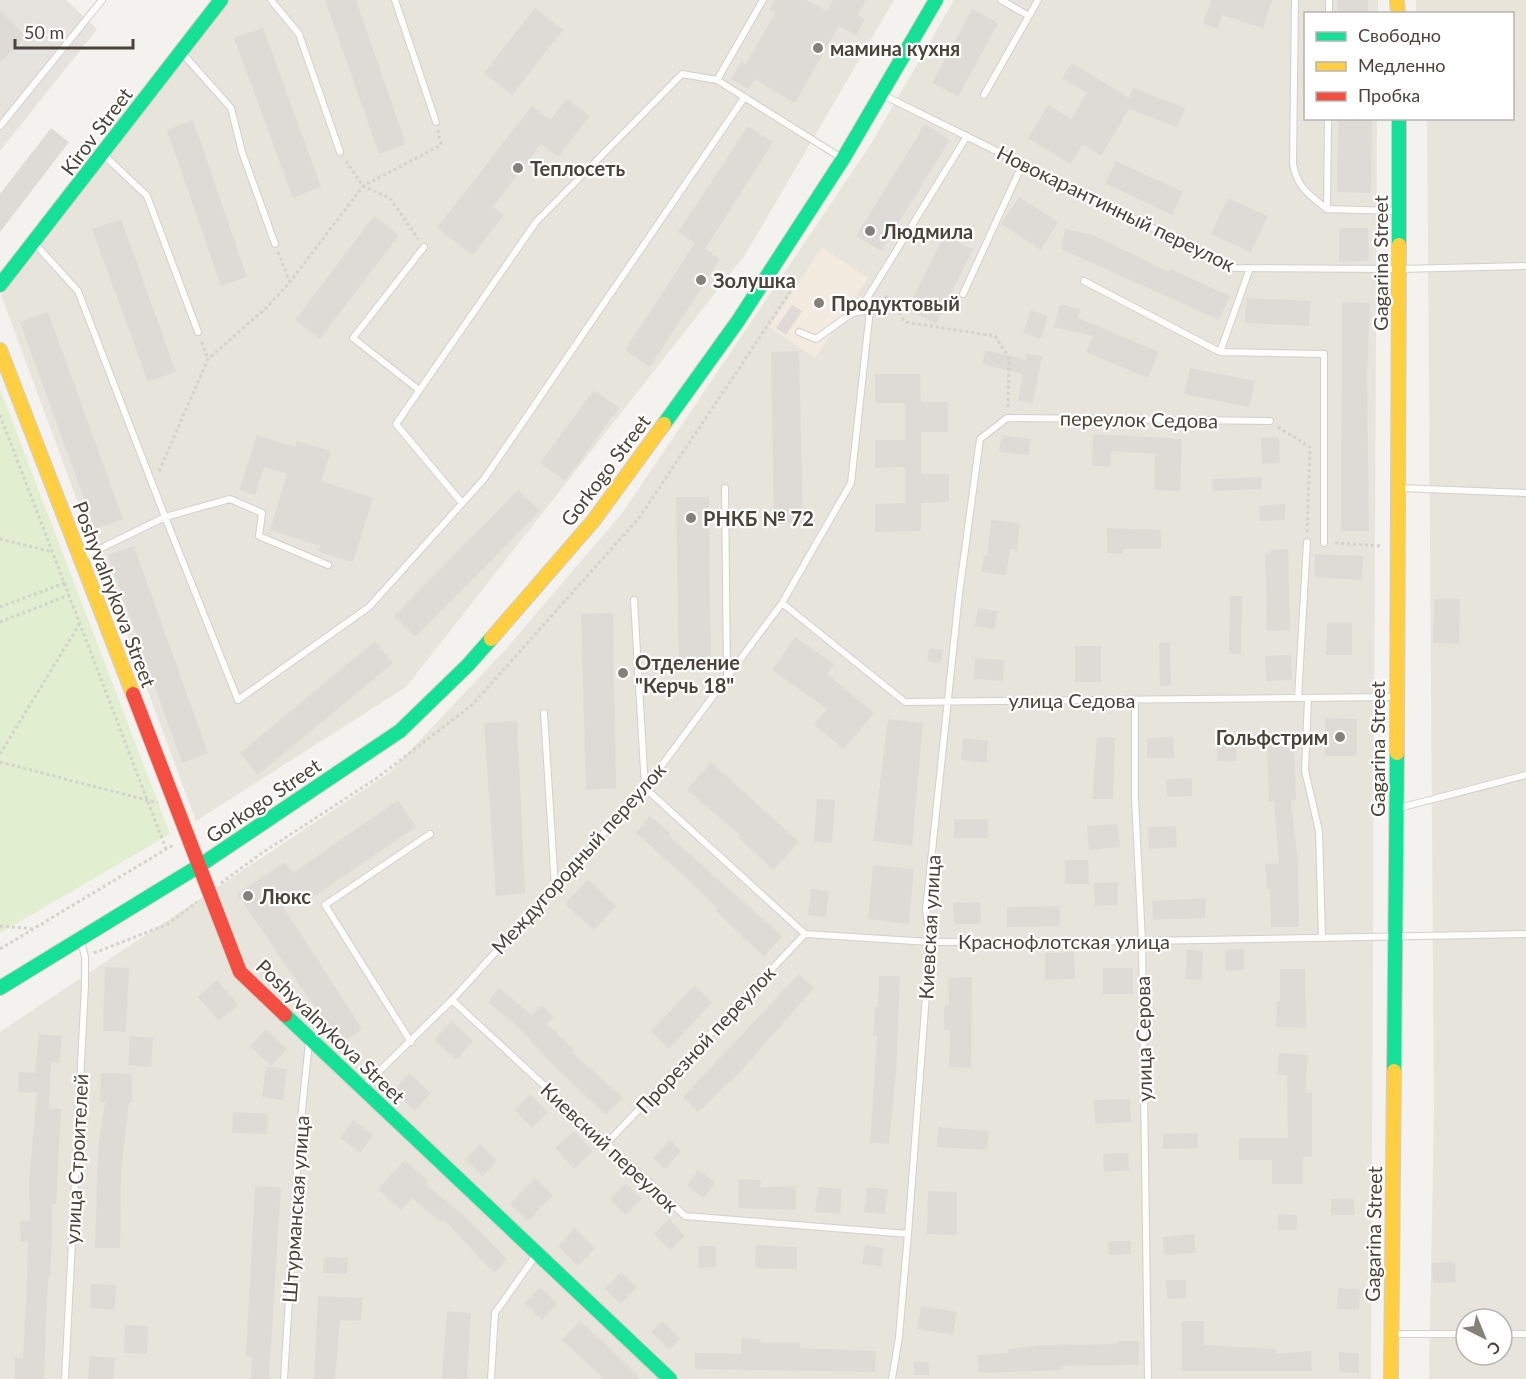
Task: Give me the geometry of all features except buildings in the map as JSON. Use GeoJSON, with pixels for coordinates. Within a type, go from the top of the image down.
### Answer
{"type":"FeatureCollection","features":[{"type":"Feature","properties":{"kind":"main road","name":"Kirov Street"},"geometry":{"type":"LineString","coordinates":[[0,285],[35,243],[221,0]]}},
{"type":"Feature","properties":{"kind":"main road","name":"Gorkogo Street"},"geometry":{"type":"LineString","coordinates":[[0,988],[199,866],[400,730],[468,665],[594,520],[738,321],[843,159],[936,0]]}},
{"type":"Feature","properties":{"kind":"main road","name":"Gagarina Street"},"geometry":{"type":"LineString","coordinates":[[1391,1379],[1396,936],[1399,120]]}},
{"type":"Feature","properties":{"kind":"main road","name":"Poshyvalnykova Street"},"geometry":{"type":"LineString","coordinates":[[0,350],[240,972],[670,1379]]}},
{"type":"Feature","properties":{"kind":"lane"},"geometry":{"type":"LineString","coordinates":[[0,126],[102,0]]}},
{"type":"Feature","properties":{"kind":"lane"},"geometry":{"type":"LineString","coordinates":[[271,0],[299,34],[340,152]]}},
{"type":"Feature","properties":{"kind":"lane"},"geometry":{"type":"LineString","coordinates":[[395,0],[436,122]]}},
{"type":"Feature","properties":{"kind":"lane"},"geometry":{"type":"LineString","coordinates":[[717,80],[763,0]]}},
{"type":"Feature","properties":{"kind":"lane"},"geometry":{"type":"LineString","coordinates":[[1001,0],[1029,16]]}},
{"type":"Feature","properties":{"kind":"lane"},"geometry":{"type":"LineString","coordinates":[[984,95],[1038,0]]}},
{"type":"Feature","properties":{"kind":"lane"},"geometry":{"type":"LineString","coordinates":[[1295,0],[1293,164],[1296,181],[1306,193],[1327,209],[1400,211]]}},
{"type":"Feature","properties":{"kind":"lane"},"geometry":{"type":"LineString","coordinates":[[181,52],[231,108],[242,152],[275,244]]}},
{"type":"Feature","properties":{"kind":"lane"},"geometry":{"type":"LineString","coordinates":[[462,503],[396,424],[536,222],[682,74],[717,80],[843,159]]}},
{"type":"Feature","properties":{"kind":"lane","name":"Новокарантинный переулок"},"geometry":{"type":"LineString","coordinates":[[881,95],[1234,268],[1399,269],[1526,266]]}},
{"type":"Feature","properties":{"kind":"lane"},"geometry":{"type":"LineString","coordinates":[[35,243],[78,291],[153,489],[238,700],[369,607],[484,479],[744,98]]}},
{"type":"Feature","properties":{"kind":"lane"},"geometry":{"type":"LineString","coordinates":[[1327,209],[1328,120]]}},
{"type":"Feature","properties":{"kind":"lane"},"geometry":{"type":"LineString","coordinates":[[864,303],[967,136]]}},
{"type":"Feature","properties":{"kind":"lane"},"geometry":{"type":"LineString","coordinates":[[103,154],[147,196],[198,332]]}},
{"type":"Feature","properties":{"kind":"lane"},"geometry":{"type":"LineString","coordinates":[[963,294],[1023,163]]}},
{"type":"Feature","properties":{"kind":"lane"},"geometry":{"type":"LineString","coordinates":[[419,390],[353,338],[424,247]]}},
{"type":"Feature","properties":{"kind":"lane"},"geometry":{"type":"LineString","coordinates":[[1220,352],[1250,268]]}},
{"type":"Feature","properties":{"kind":"lane"},"geometry":{"type":"LineString","coordinates":[[1084,281],[1220,352],[1324,354],[1324,543]]}},
{"type":"Feature","properties":{"kind":"lane","name":"Междугородный переулок"},"geometry":{"type":"LineString","coordinates":[[362,1088],[452,1000],[645,788],[782,603],[851,483],[870,310],[852,313],[816,339],[799,332]]}},
{"type":"Feature","properties":{"kind":"lane","name":"переулок Седова"},"geometry":{"type":"LineString","coordinates":[[1007,418],[1270,421]]}},
{"type":"Feature","properties":{"kind":"lane","name":"Киевская улица"},"geometry":{"type":"LineString","coordinates":[[892,1379],[908,1234],[930,942],[926,909],[959,594],[980,439],[1007,418]]}},
{"type":"Feature","properties":{"kind":"lane"},"geometry":{"type":"LineString","coordinates":[[725,488],[727,677]]}},
{"type":"Feature","properties":{"kind":"lane"},"geometry":{"type":"LineString","coordinates":[[1398,488],[1526,493]]}},
{"type":"Feature","properties":{"kind":"lane"},"geometry":{"type":"LineString","coordinates":[[80,558],[165,517],[230,500],[262,513],[259,536],[328,565]]}},
{"type":"Feature","properties":{"kind":"lane"},"geometry":{"type":"LineString","coordinates":[[1298,698],[1307,542]]}},
{"type":"Feature","properties":{"kind":"lane"},"geometry":{"type":"LineString","coordinates":[[634,600],[645,788],[804,934]]}},
{"type":"Feature","properties":{"kind":"lane","name":"улица Седова"},"geometry":{"type":"LineString","coordinates":[[782,603],[905,702],[1397,697]]}},
{"type":"Feature","properties":{"kind":"lane"},"geometry":{"type":"LineString","coordinates":[[1308,698],[1305,771],[1319,831],[1322,937]]}},
{"type":"Feature","properties":{"kind":"lane","name":"улица Серова"},"geometry":{"type":"LineString","coordinates":[[1135,699],[1135,799],[1142,942],[1148,1379]]}},
{"type":"Feature","properties":{"kind":"lane"},"geometry":{"type":"LineString","coordinates":[[544,713],[555,887]]}},
{"type":"Feature","properties":{"kind":"lane"},"geometry":{"type":"LineString","coordinates":[[1396,809],[1526,775]]}},
{"type":"Feature","properties":{"kind":"lane"},"geometry":{"type":"LineString","coordinates":[[411,1042],[325,905],[430,834]]}},
{"type":"Feature","properties":{"kind":"lane","name":"Краснофлотская улица"},"geometry":{"type":"LineString","coordinates":[[804,934],[930,942],[1142,942],[1526,934]]}},
{"type":"Feature","properties":{"kind":"lane","name":"Прорезной переулок"},"geometry":{"type":"LineString","coordinates":[[606,1144],[804,934]]}},
{"type":"Feature","properties":{"kind":"lane","name":"улица Строителей"},"geometry":{"type":"LineString","coordinates":[[65,1379],[85,985],[85,957],[81,940]]}},
{"type":"Feature","properties":{"kind":"lane","name":"Киевский переулок"},"geometry":{"type":"LineString","coordinates":[[452,1000],[685,1216],[908,1234]]}},
{"type":"Feature","properties":{"kind":"lane","name":"Штурманская улица"},"geometry":{"type":"LineString","coordinates":[[284,1379],[299,1139],[309,1038]]}},
{"type":"Feature","properties":{"kind":"lane"},"geometry":{"type":"LineString","coordinates":[[491,1379],[495,1313],[537,1254]]}},
{"type":"Feature","properties":{"kind":"lane"},"geometry":{"type":"LineString","coordinates":[[1391,1334],[1454,1334]]}},
{"type":"Feature","properties":{"kind":"path"},"geometry":{"type":"LineString","coordinates":[[153,489],[167,450],[208,359],[267,307],[290,282],[363,186],[441,145]]}},
{"type":"Feature","properties":{"kind":"path"},"geometry":{"type":"LineString","coordinates":[[340,152],[363,186],[390,198],[424,247]]}},
{"type":"Feature","properties":{"kind":"path"},"geometry":{"type":"LineString","coordinates":[[275,244],[290,282]]}},
{"type":"Feature","properties":{"kind":"path"},"geometry":{"type":"LineString","coordinates":[[864,303],[889,296],[905,322],[995,336],[1009,358],[1007,418]]}},
{"type":"Feature","properties":{"kind":"path"},"geometry":{"type":"LineString","coordinates":[[198,332],[208,359]]}},
{"type":"Feature","properties":{"kind":"path"},"geometry":{"type":"LineString","coordinates":[[0,415],[166,849]]}},
{"type":"Feature","properties":{"kind":"path"},"geometry":{"type":"LineString","coordinates":[[0,539],[53,552]]}},
{"type":"Feature","properties":{"kind":"path"},"geometry":{"type":"LineString","coordinates":[[0,607],[65,583]]}},
{"type":"Feature","properties":{"kind":"path"},"geometry":{"type":"LineString","coordinates":[[0,622],[69,595]]}},
{"type":"Feature","properties":{"kind":"path"},"geometry":{"type":"LineString","coordinates":[[0,754],[80,622]]}},
{"type":"Feature","properties":{"kind":"path"},"geometry":{"type":"LineString","coordinates":[[0,762],[176,807]]}},
{"type":"Feature","properties":{"kind":"path"},"geometry":{"type":"LineString","coordinates":[[0,949],[187,836]]}},
{"type":"Feature","properties":{"kind":"path"},"geometry":{"type":"LineString","coordinates":[[0,927],[34,929]]}},
{"type":"Feature","properties":{"kind":"shaded area"},"geometry":{"type":"Polygon","coordinates":[[[0,0],[66,0],[97,29],[0,151],[0,0]]]}},
{"type":"Feature","properties":{"kind":"shaded area"},"geometry":{"type":"Polygon","coordinates":[[[227,0],[894,0],[745,255],[406,687],[196,821],[1,295],[227,0]]]}},
{"type":"Feature","properties":{"kind":"shaded area"},"geometry":{"type":"Polygon","coordinates":[[[954,0],[1378,0],[1378,12],[1304,12],[1304,120],[1377,120],[1371,1379],[0,1379],[0,1032],[389,773],[505,650],[623,512],[871,144],[954,0]]]}},
{"type":"Feature","properties":{"kind":"shaded area"},"geometry":{"type":"Polygon","coordinates":[[[1416,0],[1526,0],[1526,83],[1514,83],[1514,12],[1416,12],[1416,0]]]}},
{"type":"Feature","properties":{"kind":"shaded area"},"geometry":{"type":"Polygon","coordinates":[[[1526,0],[1526,1379],[1429,1379],[1434,1110],[1427,120],[1514,120],[1514,12],[1526,0]]]}},
{"type":"Feature","properties":{"kind":"shaded area","name":"Продуктовый"},"geometry":{"type":"Polygon","coordinates":[[[822,247],[868,278],[815,358],[769,327],[822,247]]]}},
{"type":"Feature","properties":{"kind":"green space"},"geometry":{"type":"Polygon","coordinates":[[[0,389],[170,834],[0,933],[0,389]]]}},
{"type":"Feature","properties":{"kind":"traffic: fast"},"geometry":{"type":"LineString","coordinates":[[0,285],[221,0]]}},
{"type":"Feature","properties":{"kind":"traffic: fast"},"geometry":{"type":"LineString","coordinates":[[664,424],[738,321],[843,159],[936,0]]}},
{"type":"Feature","properties":{"kind":"traffic: fast"},"geometry":{"type":"LineString","coordinates":[[1399,120],[1399,245]]}},
{"type":"Feature","properties":{"kind":"traffic: fast"},"geometry":{"type":"LineString","coordinates":[[0,988],[199,866],[400,731],[468,665],[491,639]]}},
{"type":"Feature","properties":{"kind":"traffic: fast"},"geometry":{"type":"LineString","coordinates":[[1394,1071],[1397,753]]}},
{"type":"Feature","properties":{"kind":"traffic: fast"},"geometry":{"type":"LineString","coordinates":[[285,1015],[670,1379]]}},
{"type":"Feature","properties":{"kind":"traffic: slow"},"geometry":{"type":"LineString","coordinates":[[1397,0],[1398,12]]}},
{"type":"Feature","properties":{"kind":"traffic: slow"},"geometry":{"type":"LineString","coordinates":[[1397,753],[1399,245]]}},
{"type":"Feature","properties":{"kind":"traffic: slow"},"geometry":{"type":"LineString","coordinates":[[0,350],[133,694]]}},
{"type":"Feature","properties":{"kind":"traffic: slow"},"geometry":{"type":"LineString","coordinates":[[491,639],[594,520],[664,424]]}},
{"type":"Feature","properties":{"kind":"traffic: slow"},"geometry":{"type":"LineString","coordinates":[[1391,1379],[1394,1071]]}},
{"type":"Feature","properties":{"kind":"traffic: jam"},"geometry":{"type":"LineString","coordinates":[[133,694],[240,972],[285,1015]]}},
{"type":"Feature","properties":{"kind":"place","name":"мамина кухня"},"geometry":{"type":"Point","coordinates":[818,48]}},
{"type":"Feature","properties":{"kind":"place","name":"Теплосеть"},"geometry":{"type":"Point","coordinates":[518,168]}},
{"type":"Feature","properties":{"kind":"place","name":"Людмила"},"geometry":{"type":"Point","coordinates":[870,231]}},
{"type":"Feature","properties":{"kind":"place","name":"Золушка"},"geometry":{"type":"Point","coordinates":[701,280]}},
{"type":"Feature","properties":{"kind":"place","name":"Продуктовый"},"geometry":{"type":"Point","coordinates":[819,303]}},
{"type":"Feature","properties":{"kind":"place","name":"РНКБ № 72"},"geometry":{"type":"Point","coordinates":[691,518]}},
{"type":"Feature","properties":{"kind":"place","name":"Отделение \"Керчь 18\""},"geometry":{"type":"Point","coordinates":[623,673]}},
{"type":"Feature","properties":{"kind":"place","name":"Гольфстрим"},"geometry":{"type":"Point","coordinates":[1340,737]}},
{"type":"Feature","properties":{"kind":"place","name":"Люкс"},"geometry":{"type":"Point","coordinates":[248,896]}}]}
